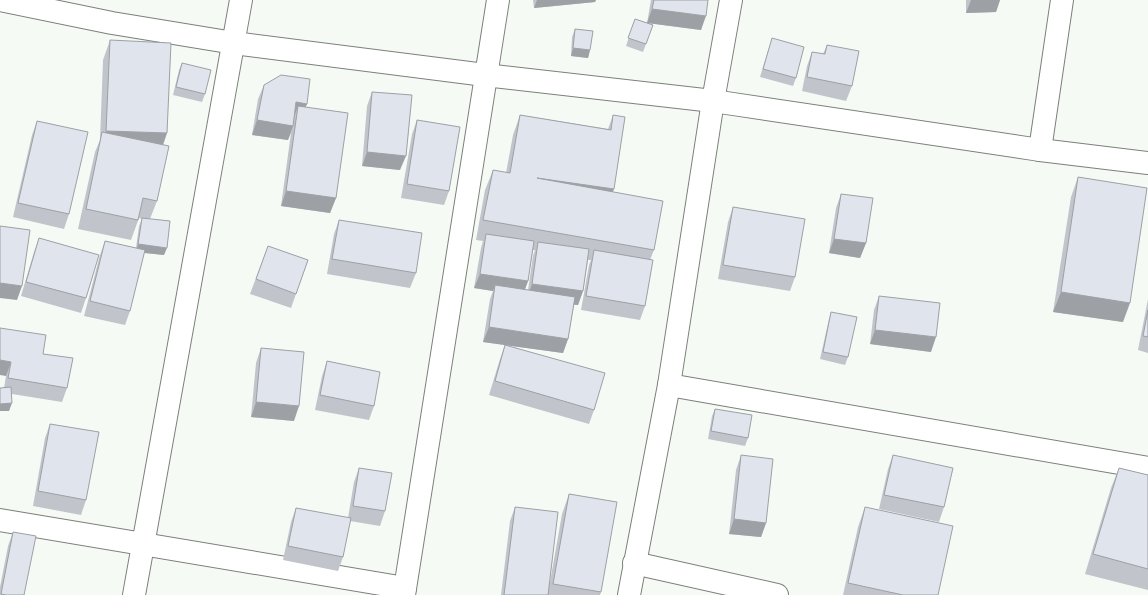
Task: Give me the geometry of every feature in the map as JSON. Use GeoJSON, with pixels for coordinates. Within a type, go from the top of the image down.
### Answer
{"type":"FeatureCollection","features":[{"type":"Feature","properties":{"kind":"street"},"geometry":{"type":"LineString","coordinates":[[0,0],[112,24],[234,43],[485,75],[714,101],[1040,150],[1148,163]]}},
{"type":"Feature","properties":{"kind":"street"},"geometry":{"type":"LineString","coordinates":[[134,595],[241,0]]}},
{"type":"Feature","properties":{"kind":"street"},"geometry":{"type":"LineString","coordinates":[[0,520],[404,591],[498,0]]}},
{"type":"Feature","properties":{"kind":"street"},"geometry":{"type":"LineString","coordinates":[[629,595],[669,385],[731,0]]}},
{"type":"Feature","properties":{"kind":"street"},"geometry":{"type":"LineString","coordinates":[[1040,150],[1062,0]]}},
{"type":"Feature","properties":{"kind":"street"},"geometry":{"type":"LineString","coordinates":[[669,385],[1148,468]]}},
{"type":"Feature","properties":{"kind":"street"},"geometry":{"type":"LineString","coordinates":[[634,563],[777,595]]}},
{"type":"Feature","properties":{"kind":"building"},"geometry":{"type":"Polygon","coordinates":[[[654,0],[708,0],[706,16],[652,9],[654,0]]]}},
{"type":"Feature","properties":{"kind":"building"},"geometry":{"type":"Polygon","coordinates":[[[635,19],[653,25],[646,44],[628,38],[635,19]]]}},
{"type":"Feature","properties":{"kind":"building"},"geometry":{"type":"Polygon","coordinates":[[[575,29],[593,31],[590,50],[573,48],[575,29]]]}},
{"type":"Feature","properties":{"kind":"building"},"geometry":{"type":"Polygon","coordinates":[[[772,38],[804,47],[796,78],[763,69],[772,38]]]}},
{"type":"Feature","properties":{"kind":"building"},"geometry":{"type":"Polygon","coordinates":[[[110,40],[171,43],[167,133],[106,131],[110,40]]]}},
{"type":"Feature","properties":{"kind":"building"},"geometry":{"type":"Polygon","coordinates":[[[827,45],[859,51],[852,86],[807,77],[812,52],[825,54],[827,45]]]}},
{"type":"Feature","properties":{"kind":"building"},"geometry":{"type":"Polygon","coordinates":[[[182,63],[211,70],[205,94],[176,87],[182,63]]]}},
{"type":"Feature","properties":{"kind":"building"},"geometry":{"type":"Polygon","coordinates":[[[281,75],[310,79],[307,104],[296,102],[293,126],[257,120],[264,85],[281,75]]]}},
{"type":"Feature","properties":{"kind":"building"},"geometry":{"type":"Polygon","coordinates":[[[372,92],[412,95],[406,156],[367,152],[372,92]]]}},
{"type":"Feature","properties":{"kind":"building"},"geometry":{"type":"Polygon","coordinates":[[[298,106],[348,113],[336,198],[286,191],[298,106]]]}},
{"type":"Feature","properties":{"kind":"building"},"geometry":{"type":"Polygon","coordinates":[[[520,115],[611,130],[613,115],[625,117],[614,189],[537,178],[663,201],[654,250],[483,220],[493,170],[510,173],[520,115]]]}},
{"type":"Feature","properties":{"kind":"building"},"geometry":{"type":"Polygon","coordinates":[[[417,120],[460,127],[449,191],[407,184],[417,120]]]}},
{"type":"Feature","properties":{"kind":"building"},"geometry":{"type":"Polygon","coordinates":[[[37,121],[88,132],[69,214],[18,203],[37,121]]]}},
{"type":"Feature","properties":{"kind":"building"},"geometry":{"type":"Polygon","coordinates":[[[102,132],[169,146],[157,201],[143,198],[138,220],[86,209],[102,132]]]}},
{"type":"Feature","properties":{"kind":"building"},"geometry":{"type":"Polygon","coordinates":[[[1078,177],[1147,188],[1130,303],[1061,292],[1078,177]]]}},
{"type":"Feature","properties":{"kind":"building"},"geometry":{"type":"Polygon","coordinates":[[[841,194],[873,198],[866,243],[834,239],[841,194]]]}},
{"type":"Feature","properties":{"kind":"building"},"geometry":{"type":"Polygon","coordinates":[[[733,207],[805,219],[795,277],[723,265],[733,207]]]}},
{"type":"Feature","properties":{"kind":"building"},"geometry":{"type":"Polygon","coordinates":[[[142,218],[170,221],[167,248],[138,244],[142,218]]]}},
{"type":"Feature","properties":{"kind":"building"},"geometry":{"type":"Polygon","coordinates":[[[339,220],[422,233],[416,273],[332,259],[339,220]]]}},
{"type":"Feature","properties":{"kind":"building"},"geometry":{"type":"Polygon","coordinates":[[[0,226],[30,230],[22,286],[0,283],[0,226]]]}},
{"type":"Feature","properties":{"kind":"building"},"geometry":{"type":"Polygon","coordinates":[[[486,234],[534,241],[528,281],[480,274],[486,234]]]}},
{"type":"Feature","properties":{"kind":"building"},"geometry":{"type":"Polygon","coordinates":[[[39,238],[99,255],[86,298],[26,282],[39,238]]]}},
{"type":"Feature","properties":{"kind":"building"},"geometry":{"type":"Polygon","coordinates":[[[105,241],[145,250],[130,311],[90,301],[105,241]]]}},
{"type":"Feature","properties":{"kind":"building"},"geometry":{"type":"Polygon","coordinates":[[[538,242],[589,249],[583,291],[532,284],[538,242]]]}},
{"type":"Feature","properties":{"kind":"building"},"geometry":{"type":"Polygon","coordinates":[[[268,246],[308,260],[296,294],[256,279],[268,246]]]}},
{"type":"Feature","properties":{"kind":"building"},"geometry":{"type":"Polygon","coordinates":[[[594,250],[653,260],[645,306],[586,296],[594,250]]]}},
{"type":"Feature","properties":{"kind":"building"},"geometry":{"type":"Polygon","coordinates":[[[495,285],[575,297],[568,339],[489,327],[495,285]]]}},
{"type":"Feature","properties":{"kind":"building"},"geometry":{"type":"Polygon","coordinates":[[[879,296],[940,303],[936,337],[875,330],[879,296]]]}},
{"type":"Feature","properties":{"kind":"building"},"geometry":{"type":"Polygon","coordinates":[[[1148,310],[1148,337],[1143,336],[1148,310]]]}},
{"type":"Feature","properties":{"kind":"building"},"geometry":{"type":"Polygon","coordinates":[[[831,312],[857,317],[848,357],[823,352],[831,312]]]}},
{"type":"Feature","properties":{"kind":"building"},"geometry":{"type":"Polygon","coordinates":[[[0,328],[46,335],[43,354],[73,358],[67,388],[8,378],[11,362],[0,360],[0,328]]]}},
{"type":"Feature","properties":{"kind":"building"},"geometry":{"type":"Polygon","coordinates":[[[505,345],[605,373],[594,410],[495,381],[505,345]]]}},
{"type":"Feature","properties":{"kind":"building"},"geometry":{"type":"Polygon","coordinates":[[[261,348],[304,352],[299,406],[256,402],[261,348]]]}},
{"type":"Feature","properties":{"kind":"building"},"geometry":{"type":"Polygon","coordinates":[[[327,361],[380,372],[374,406],[320,395],[327,361]]]}},
{"type":"Feature","properties":{"kind":"building"},"geometry":{"type":"Polygon","coordinates":[[[11,387],[12,403],[0,404],[0,388],[11,387]]]}},
{"type":"Feature","properties":{"kind":"building"},"geometry":{"type":"Polygon","coordinates":[[[715,409],[752,415],[748,438],[711,431],[715,409]]]}},
{"type":"Feature","properties":{"kind":"building"},"geometry":{"type":"Polygon","coordinates":[[[50,424],[99,432],[86,500],[38,491],[50,424]]]}},
{"type":"Feature","properties":{"kind":"building"},"geometry":{"type":"Polygon","coordinates":[[[741,455],[773,459],[766,523],[734,519],[741,455]]]}},
{"type":"Feature","properties":{"kind":"building"},"geometry":{"type":"Polygon","coordinates":[[[893,455],[953,468],[944,507],[884,495],[893,455]]]}},
{"type":"Feature","properties":{"kind":"building"},"geometry":{"type":"Polygon","coordinates":[[[359,468],[392,473],[385,511],[353,506],[359,468]]]}},
{"type":"Feature","properties":{"kind":"building"},"geometry":{"type":"Polygon","coordinates":[[[1119,468],[1148,475],[1148,569],[1093,554],[1119,468]]]}},
{"type":"Feature","properties":{"kind":"building"},"geometry":{"type":"Polygon","coordinates":[[[569,494],[617,502],[601,592],[553,584],[569,494]]]}},
{"type":"Feature","properties":{"kind":"building"},"geometry":{"type":"Polygon","coordinates":[[[515,507],[558,512],[548,595],[504,595],[515,507]]]}},
{"type":"Feature","properties":{"kind":"building"},"geometry":{"type":"Polygon","coordinates":[[[865,507],[953,526],[938,595],[903,595],[848,583],[865,507]]]}},
{"type":"Feature","properties":{"kind":"building"},"geometry":{"type":"Polygon","coordinates":[[[296,508],[351,518],[343,557],[288,546],[296,508]]]}},
{"type":"Feature","properties":{"kind":"building"},"geometry":{"type":"Polygon","coordinates":[[[13,532],[36,536],[24,595],[1,594],[13,532]]]}}]}
